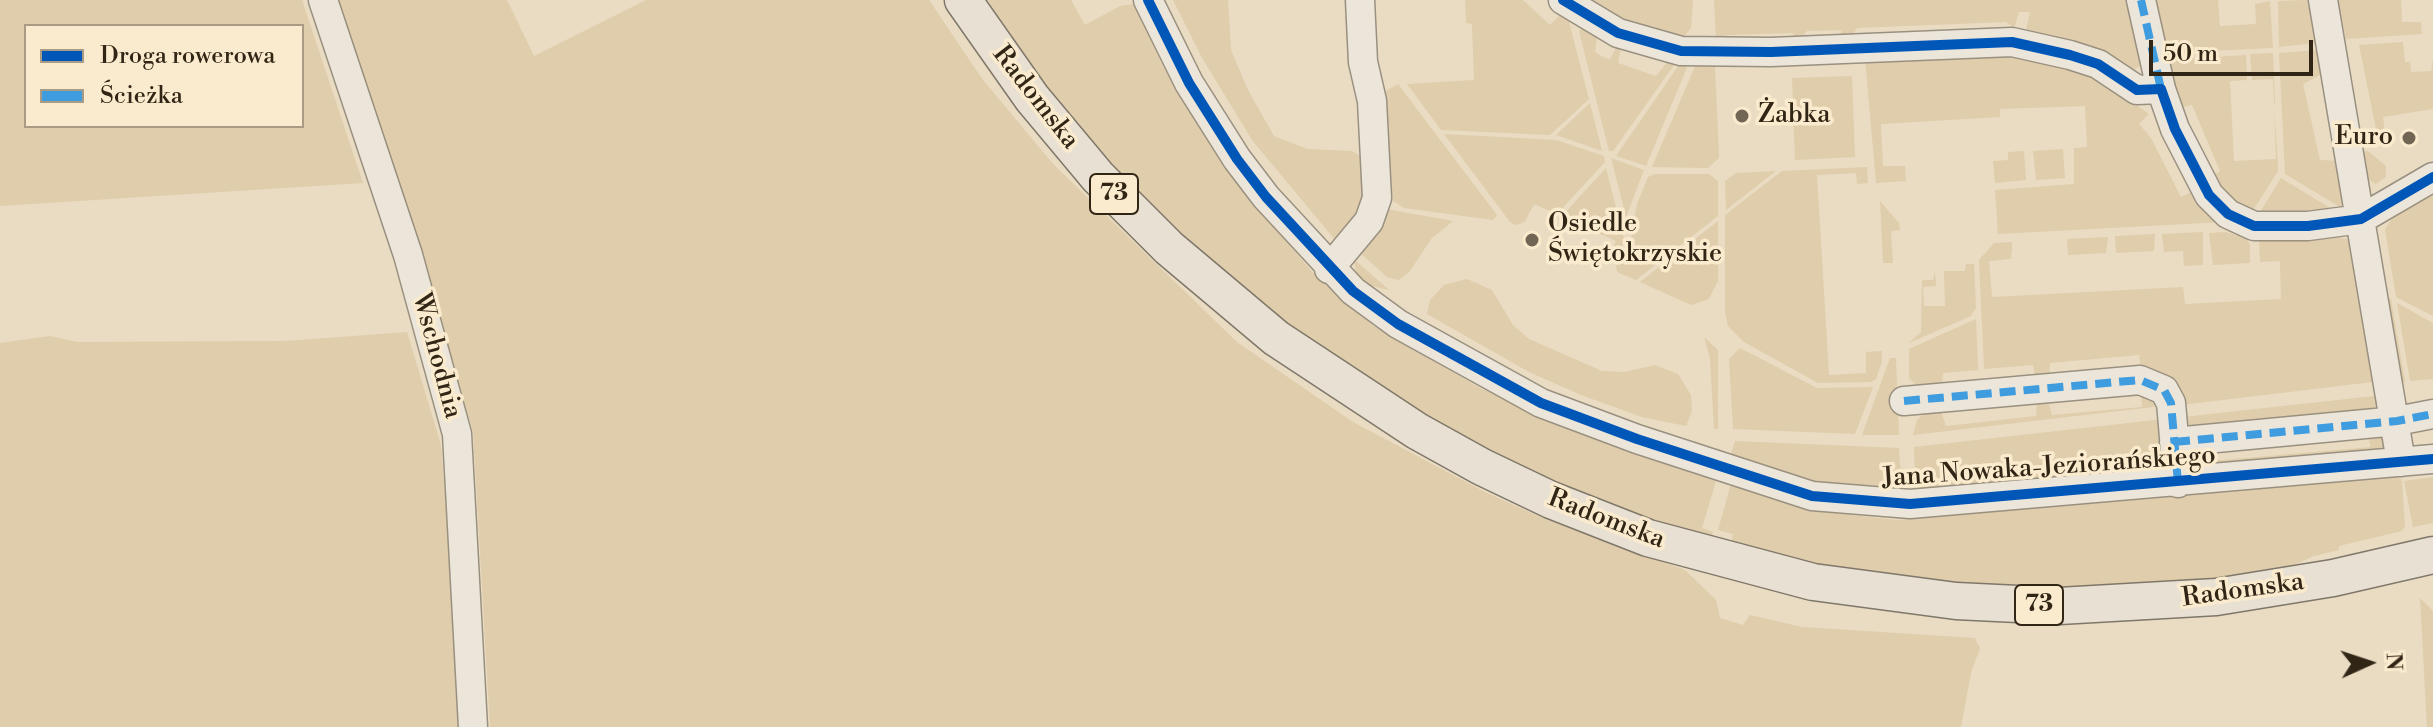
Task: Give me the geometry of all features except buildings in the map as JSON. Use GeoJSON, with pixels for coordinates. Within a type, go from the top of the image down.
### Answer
{"type":"FeatureCollection","features":[{"type":"Feature","properties":{"kind":"main road","name":"Radomska"},"geometry":{"type":"LineString","coordinates":[[963,0],[1032,98],[1098,177],[1169,248],[1276,338],[1404,423],[1482,467],[1551,500],[1648,538],[1813,582],[1956,601],[2046,605],[2216,597],[2333,578],[2433,555]]}},
{"type":"Feature","properties":{"kind":"street","name":"Wschodnia"},"geometry":{"type":"LineString","coordinates":[[323,0],[408,255],[457,434],[473,727]]}},
{"type":"Feature","properties":{"kind":"street","name":"Jana Nowaka-Jeziorańskiego"},"geometry":{"type":"LineString","coordinates":[[1148,0],[1189,83],[1229,148],[1266,197],[1329,269],[1367,304],[1541,403],[1650,444],[1812,496],[1910,504],[2433,459]]}},
{"type":"Feature","properties":{"kind":"street"},"geometry":{"type":"LineString","coordinates":[[1329,269],[1369,221],[1377,198],[1372,101],[1363,62],[1360,0]]}},
{"type":"Feature","properties":{"kind":"street"},"geometry":{"type":"LineString","coordinates":[[1563,0],[1618,33],[1681,51],[1771,52],[2012,42],[2098,64],[2137,90],[2161,89]]}},
{"type":"Feature","properties":{"kind":"street"},"geometry":{"type":"LineString","coordinates":[[2141,0],[2161,89],[2175,129],[2199,178],[2228,214],[2254,226],[2308,226],[2361,219],[2433,177]]}},
{"type":"Feature","properties":{"kind":"street"},"geometry":{"type":"LineString","coordinates":[[2323,0],[2397,421],[2401,462]]}},
{"type":"Feature","properties":{"kind":"street"},"geometry":{"type":"LineString","coordinates":[[1904,401],[2140,380],[2164,390],[2171,403],[2178,483]]}},
{"type":"Feature","properties":{"kind":"street"},"geometry":{"type":"LineString","coordinates":[[2174,442],[2397,421],[2433,414]]}},
{"type":"Feature","properties":{"kind":"shaded area"},"geometry":{"type":"Polygon","coordinates":[[[0,0],[302,0],[363,183],[0,206],[0,0]]]}},
{"type":"Feature","properties":{"kind":"shaded area"},"geometry":{"type":"Polygon","coordinates":[[[335,0],[507,0],[534,56],[646,0],[929,0],[983,80],[1054,165],[1237,342],[1353,422],[1487,493],[1545,519],[1685,570],[1716,600],[1720,618],[1743,625],[1750,615],[1802,627],[1975,638],[1980,648],[1971,673],[1961,727],[490,727],[473,431],[335,0]]]}},
{"type":"Feature","properties":{"kind":"shaded area"},"geometry":{"type":"Polygon","coordinates":[[[981,0],[1071,0],[1085,25],[1120,6],[1134,4],[1161,62],[1213,149],[1241,188],[1314,274],[1373,326],[1480,388],[1600,441],[1716,481],[1702,528],[1713,532],[1711,540],[1566,488],[1441,427],[1290,330],[1208,262],[1122,177],[1039,84],[981,0]]]}},
{"type":"Feature","properties":{"kind":"shaded area"},"geometry":{"type":"Polygon","coordinates":[[[1173,0],[1228,0],[1231,50],[1248,90],[1274,136],[1307,149],[1352,151],[1365,159],[1364,211],[1336,241],[1252,140],[1201,56],[1173,0]]]}},
{"type":"Feature","properties":{"kind":"shaded area"},"geometry":{"type":"Polygon","coordinates":[[[1465,0],[1523,0],[1550,25],[1562,13],[1568,18],[1589,99],[1550,135],[1441,130],[1407,84],[1474,80],[1472,24],[1466,23],[1465,0]]]}},
{"type":"Feature","properties":{"kind":"shaded area"},"geometry":{"type":"Polygon","coordinates":[[[1582,0],[1693,0],[1691,28],[1682,39],[1643,29],[1582,0]]]}},
{"type":"Feature","properties":{"kind":"shaded area"},"geometry":{"type":"Polygon","coordinates":[[[1714,0],[2137,0],[2145,64],[2131,71],[2025,35],[2030,12],[2019,12],[2013,33],[2004,33],[2012,26],[2006,22],[1857,28],[1849,41],[1837,42],[1842,30],[1807,31],[1798,40],[1792,33],[1728,35],[1716,41],[1714,0]]]}},
{"type":"Feature","properties":{"kind":"shaded area"},"geometry":{"type":"Polygon","coordinates":[[[2154,0],[2218,0],[2220,26],[2256,24],[2255,4],[2270,1],[2273,48],[2166,53],[2154,0]]]}},
{"type":"Feature","properties":{"kind":"shaded area"},"geometry":{"type":"Polygon","coordinates":[[[2307,0],[2317,43],[2279,47],[2278,1],[2307,0]]]}},
{"type":"Feature","properties":{"kind":"shaded area"},"geometry":{"type":"Polygon","coordinates":[[[2338,0],[2401,0],[2402,22],[2421,22],[2422,34],[2346,39],[2338,0]]]}},
{"type":"Feature","properties":{"kind":"shaded area"},"geometry":{"type":"Polygon","coordinates":[[[1583,27],[1597,35],[1595,52],[1603,57],[1610,59],[1616,48],[1621,47],[1618,63],[1656,76],[1669,60],[1677,61],[1613,151],[1609,151],[1579,31],[1583,27]]]}},
{"type":"Feature","properties":{"kind":"shaded area"},"geometry":{"type":"Polygon","coordinates":[[[2403,42],[2405,62],[2410,62],[2411,72],[2431,71],[2433,60],[2433,109],[2383,117],[2385,133],[2377,134],[2359,45],[2403,42]]]}},
{"type":"Feature","properties":{"kind":"shaded area"},"geometry":{"type":"Polygon","coordinates":[[[2318,50],[2322,74],[2303,84],[2320,160],[2339,161],[2344,204],[2340,207],[2285,174],[2279,53],[2318,50]]]}},
{"type":"Feature","properties":{"kind":"shaded area"},"geometry":{"type":"Polygon","coordinates":[[[2008,51],[2095,76],[2149,114],[2139,124],[2151,138],[2181,197],[2195,190],[2223,222],[1998,234],[1995,190],[2074,184],[2074,148],[2087,147],[2085,106],[2000,109],[2000,117],[1881,124],[1883,166],[1905,166],[1906,181],[1876,183],[1865,58],[2008,51]]]}},
{"type":"Feature","properties":{"kind":"shaded area"},"geometry":{"type":"Polygon","coordinates":[[[2273,53],[2275,104],[2273,79],[2252,80],[2250,54],[2273,53]]]}},
{"type":"Feature","properties":{"kind":"shaded area"},"geometry":{"type":"Polygon","coordinates":[[[2246,55],[2247,80],[2230,81],[2234,161],[2276,159],[2274,109],[2278,171],[2250,215],[2208,179],[2220,171],[2192,105],[2178,108],[2168,60],[2246,55]]]}},
{"type":"Feature","properties":{"kind":"shaded area"},"geometry":{"type":"Polygon","coordinates":[[[1681,62],[1688,63],[1686,70],[1646,166],[1616,156],[1681,62]]]}},
{"type":"Feature","properties":{"kind":"shaded area"},"geometry":{"type":"Polygon","coordinates":[[[1696,64],[1715,65],[1719,158],[1708,168],[1652,167],[1696,64]]]}},
{"type":"Feature","properties":{"kind":"shaded area"},"geometry":{"type":"Polygon","coordinates":[[[1852,76],[1855,157],[1795,160],[1792,78],[1852,76]]]}},
{"type":"Feature","properties":{"kind":"shaded area"},"geometry":{"type":"Polygon","coordinates":[[[1398,84],[1497,215],[1493,220],[1404,208],[1393,201],[1384,92],[1398,84]]]}},
{"type":"Feature","properties":{"kind":"shaded area"},"geometry":{"type":"Polygon","coordinates":[[[1590,103],[1602,151],[1556,135],[1590,103]]]}},
{"type":"Feature","properties":{"kind":"shaded area"},"geometry":{"type":"Polygon","coordinates":[[[1444,134],[1556,140],[1604,156],[1605,162],[1557,214],[1534,204],[1525,222],[1516,225],[1510,222],[1444,134]]]}},
{"type":"Feature","properties":{"kind":"shaded area"},"geometry":{"type":"Polygon","coordinates":[[[2063,149],[2065,178],[2036,180],[2033,151],[2063,149]]]}},
{"type":"Feature","properties":{"kind":"shaded area"},"geometry":{"type":"Polygon","coordinates":[[[2024,151],[2026,180],[1995,183],[1993,161],[2008,160],[2008,152],[2024,151]]]}},
{"type":"Feature","properties":{"kind":"shaded area"},"geometry":{"type":"Polygon","coordinates":[[[2368,151],[2386,166],[2386,177],[2376,184],[2369,180],[2363,152],[2368,151]]]}},
{"type":"Feature","properties":{"kind":"shaded area"},"geometry":{"type":"Polygon","coordinates":[[[1611,158],[1644,170],[1626,217],[1611,158]]]}},
{"type":"Feature","properties":{"kind":"shaded area"},"geometry":{"type":"Polygon","coordinates":[[[1867,167],[1868,183],[1857,184],[1856,173],[1817,175],[1829,375],[1866,373],[1866,352],[1882,351],[1882,361],[1876,379],[1871,382],[1818,383],[1744,342],[1728,326],[1725,312],[1725,215],[1782,171],[1867,167]]]}},
{"type":"Feature","properties":{"kind":"shaded area"},"geometry":{"type":"Polygon","coordinates":[[[1606,168],[1624,239],[1621,250],[1606,266],[1616,241],[1562,216],[1606,168]]]}},
{"type":"Feature","properties":{"kind":"shaded area"},"geometry":{"type":"Polygon","coordinates":[[[1776,171],[1726,210],[1725,181],[1736,173],[1776,171]]]}},
{"type":"Feature","properties":{"kind":"shaded area"},"geometry":{"type":"Polygon","coordinates":[[[1655,174],[1709,174],[1718,181],[1718,216],[1636,280],[1617,272],[1616,266],[1629,250],[1637,204],[1648,177],[1655,174]]]}},
{"type":"Feature","properties":{"kind":"shaded area"},"geometry":{"type":"Polygon","coordinates":[[[2281,178],[2335,211],[2257,217],[2281,178]]]}},
{"type":"Feature","properties":{"kind":"shaded area"},"geometry":{"type":"Polygon","coordinates":[[[2433,189],[2433,316],[2396,297],[2385,229],[2392,219],[2423,200],[2421,195],[2433,189]]]}},
{"type":"Feature","properties":{"kind":"shaded area"},"geometry":{"type":"Polygon","coordinates":[[[1880,201],[1899,223],[1900,230],[1891,231],[1893,263],[1883,263],[1880,201]]]}},
{"type":"Feature","properties":{"kind":"shaded area"},"geometry":{"type":"Polygon","coordinates":[[[1386,209],[1453,221],[1431,239],[1410,271],[1399,280],[1387,277],[1358,251],[1386,209]]]}},
{"type":"Feature","properties":{"kind":"shaded area"},"geometry":{"type":"Polygon","coordinates":[[[1718,221],[1718,281],[1709,299],[1691,305],[1640,282],[1718,221]]]}},
{"type":"Feature","properties":{"kind":"shaded area"},"geometry":{"type":"Polygon","coordinates":[[[2203,232],[2203,265],[2184,266],[2183,251],[2164,252],[2162,234],[2203,232]]]}},
{"type":"Feature","properties":{"kind":"shaded area"},"geometry":{"type":"Polygon","coordinates":[[[2225,232],[2245,237],[2250,245],[2250,263],[2213,265],[2209,233],[2225,232]]]}},
{"type":"Feature","properties":{"kind":"shaded area"},"geometry":{"type":"Polygon","coordinates":[[[2155,234],[2154,251],[2116,253],[2115,236],[2155,234]]]}},
{"type":"Feature","properties":{"kind":"shaded area"},"geometry":{"type":"Polygon","coordinates":[[[2333,236],[2354,241],[2381,381],[2181,405],[2141,369],[2139,355],[2050,363],[2049,377],[2035,376],[2033,365],[1984,369],[1979,260],[1994,243],[2012,242],[2012,248],[2011,259],[1989,261],[1992,297],[2183,287],[2185,304],[2281,299],[2280,261],[2260,262],[2259,239],[2333,236]]]}},
{"type":"Feature","properties":{"kind":"shaded area"},"geometry":{"type":"Polygon","coordinates":[[[2108,237],[2106,253],[2068,255],[2067,239],[2108,237]]]}},
{"type":"Feature","properties":{"kind":"shaded area"},"geometry":{"type":"Polygon","coordinates":[[[1354,259],[1389,290],[1363,284],[1356,273],[1354,259]]]}},
{"type":"Feature","properties":{"kind":"shaded area"},"geometry":{"type":"Polygon","coordinates":[[[1966,264],[1974,264],[1976,308],[1971,316],[1909,343],[1921,332],[1922,280],[1933,280],[1935,272],[1936,286],[1923,287],[1924,306],[1945,306],[1944,271],[1965,271],[1966,264]]]}},
{"type":"Feature","properties":{"kind":"shaded area"},"geometry":{"type":"Polygon","coordinates":[[[1467,279],[1492,290],[1513,325],[1529,339],[1602,371],[1625,372],[1655,365],[1678,374],[1691,395],[1692,411],[1686,426],[1642,417],[1581,395],[1529,372],[1427,314],[1430,300],[1444,285],[1467,279]]]}},
{"type":"Feature","properties":{"kind":"shaded area"},"geometry":{"type":"Polygon","coordinates":[[[2385,297],[2391,299],[2405,382],[2400,383],[2385,297]]]}},
{"type":"Feature","properties":{"kind":"shaded area"},"geometry":{"type":"Polygon","coordinates":[[[2397,303],[2433,323],[2433,379],[2410,381],[2397,303]]]}},
{"type":"Feature","properties":{"kind":"shaded area"},"geometry":{"type":"Polygon","coordinates":[[[1976,319],[1978,370],[1943,373],[1942,385],[1923,390],[1909,378],[1909,349],[1976,319]]]}},
{"type":"Feature","properties":{"kind":"shaded area"},"geometry":{"type":"Polygon","coordinates":[[[407,332],[441,445],[464,727],[0,727],[0,343],[50,336],[77,342],[285,341],[407,332]]]}},
{"type":"Feature","properties":{"kind":"shaded area"},"geometry":{"type":"Polygon","coordinates":[[[1704,337],[1718,350],[1718,429],[1714,429],[1710,358],[1704,337]]]}},
{"type":"Feature","properties":{"kind":"shaded area"},"geometry":{"type":"Polygon","coordinates":[[[1740,348],[1817,388],[1873,387],[1855,434],[1733,429],[1729,359],[1740,348]]]}},
{"type":"Feature","properties":{"kind":"shaded area"},"geometry":{"type":"Polygon","coordinates":[[[1890,358],[1896,358],[1899,435],[1862,435],[1890,358]]]}},
{"type":"Feature","properties":{"kind":"shaded area"},"geometry":{"type":"Polygon","coordinates":[[[2141,390],[2162,406],[1913,435],[1917,420],[1927,411],[1941,411],[1946,426],[2036,416],[2037,403],[2048,401],[2052,415],[2142,407],[2141,390]]]}},
{"type":"Feature","properties":{"kind":"shaded area"},"geometry":{"type":"Polygon","coordinates":[[[2383,395],[2380,410],[2187,428],[2183,417],[2383,395]]]}},
{"type":"Feature","properties":{"kind":"shaded area"},"geometry":{"type":"Polygon","coordinates":[[[2164,419],[2168,456],[2162,471],[1923,490],[1915,479],[1914,447],[2164,419]]]}},
{"type":"Feature","properties":{"kind":"shaded area"},"geometry":{"type":"Polygon","coordinates":[[[2387,433],[2385,453],[2195,467],[2190,464],[2187,450],[2214,444],[2205,455],[2211,461],[2370,447],[2369,435],[2387,433]]]}},
{"type":"Feature","properties":{"kind":"shaded area"},"geometry":{"type":"Polygon","coordinates":[[[1735,441],[1899,448],[1901,479],[1890,491],[1828,486],[1730,457],[1735,441]]]}},
{"type":"Feature","properties":{"kind":"shaded area"},"geometry":{"type":"Polygon","coordinates":[[[2395,476],[2402,480],[2405,527],[2402,531],[2339,546],[2339,550],[2314,556],[2282,570],[2183,583],[2042,589],[1928,582],[1824,566],[1731,545],[1733,534],[1718,530],[1731,484],[1806,510],[1897,520],[2395,476]]]}},
{"type":"Feature","properties":{"kind":"shaded area"},"geometry":{"type":"Polygon","coordinates":[[[2433,477],[2433,523],[2413,527],[2404,481],[2433,477]]]}},
{"type":"Feature","properties":{"kind":"shaded area"},"geometry":{"type":"Polygon","coordinates":[[[2420,598],[2433,611],[2433,727],[2427,727],[2420,598]]]}},
{"type":"Feature","properties":{"kind":"marked path"},"geometry":{"type":"LineString","coordinates":[[2141,0],[2161,89]]}},
{"type":"Feature","properties":{"kind":"marked path"},"geometry":{"type":"LineString","coordinates":[[1904,401],[2140,380],[2164,390],[2171,403],[2178,483]]}},
{"type":"Feature","properties":{"kind":"marked path"},"geometry":{"type":"LineString","coordinates":[[2174,442],[2397,421],[2433,414]]}},
{"type":"Feature","properties":{"kind":"cycle path"},"geometry":{"type":"LineString","coordinates":[[1148,0],[1189,83],[1237,159],[1266,197],[1353,291],[1398,324],[1541,403],[1637,439],[1812,496],[1910,504],[2433,459]]}},
{"type":"Feature","properties":{"kind":"cycle path"},"geometry":{"type":"LineString","coordinates":[[1563,0],[1618,33],[1681,51],[1771,52],[2012,42],[2098,64],[2137,90],[2161,89],[2175,129],[2209,195],[2228,214],[2254,226],[2308,226],[2361,219],[2433,177]]}},
{"type":"Feature","properties":{"kind":"place","name":"Żabka"},"geometry":{"type":"Point","coordinates":[1742,116]}},
{"type":"Feature","properties":{"kind":"place","name":"Euro"},"geometry":{"type":"Point","coordinates":[2409,138]}},
{"type":"Feature","properties":{"kind":"place","name":"Osiedle Świętokrzyskie"},"geometry":{"type":"Point","coordinates":[1532,240]}}]}
